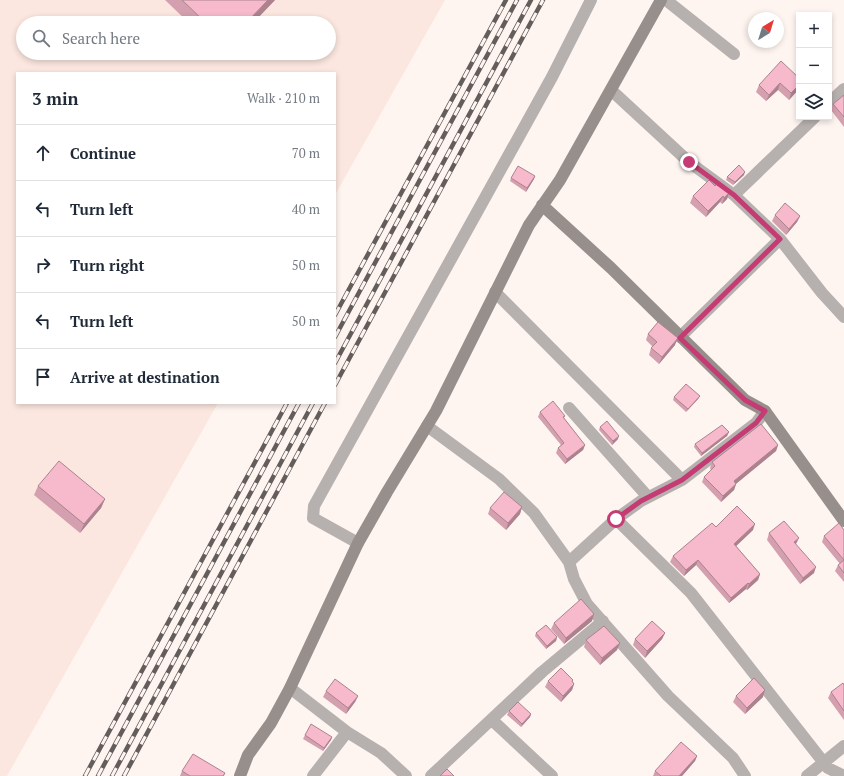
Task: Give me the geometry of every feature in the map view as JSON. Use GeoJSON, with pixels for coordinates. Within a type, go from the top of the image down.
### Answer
{"type":"FeatureCollection","features":[{"type":"Feature","properties":{"kind":"street"},"geometry":{"type":"LineString","coordinates":[[358,543],[313,518],[314,506],[552,77],[591,0]]}},
{"type":"Feature","properties":{"kind":"street"},"geometry":{"type":"LineString","coordinates":[[240,776],[248,755],[272,723],[290,688],[358,543],[387,492],[428,426],[529,225],[560,180],[661,0]]}},
{"type":"Feature","properties":{"kind":"street"},"geometry":{"type":"LineString","coordinates":[[666,0],[734,54]]}},
{"type":"Feature","properties":{"kind":"street"},"geometry":{"type":"LineString","coordinates":[[832,100],[844,89]]}},
{"type":"Feature","properties":{"kind":"street"},"geometry":{"type":"LineString","coordinates":[[611,90],[689,162],[734,195],[780,239],[822,293],[844,316]]}},
{"type":"Feature","properties":{"kind":"street"},"geometry":{"type":"LineString","coordinates":[[734,195],[812,120]]}},
{"type":"Feature","properties":{"kind":"street"},"geometry":{"type":"LineString","coordinates":[[542,205],[611,268],[680,338],[745,400],[765,411],[843,517]]}},
{"type":"Feature","properties":{"kind":"street"},"geometry":{"type":"LineString","coordinates":[[680,338],[780,239]]}},
{"type":"Feature","properties":{"kind":"street"},"geometry":{"type":"LineString","coordinates":[[495,292],[682,480]]}},
{"type":"Feature","properties":{"kind":"street"},"geometry":{"type":"LineString","coordinates":[[569,408],[648,497]]}},
{"type":"Feature","properties":{"kind":"street"},"geometry":{"type":"LineString","coordinates":[[569,562],[616,519],[648,497],[682,480],[756,423],[765,411]]}},
{"type":"Feature","properties":{"kind":"street"},"geometry":{"type":"LineString","coordinates":[[428,426],[504,484],[534,513],[569,562],[574,579],[587,604],[668,696],[733,758],[745,776]]}},
{"type":"Feature","properties":{"kind":"street"},"geometry":{"type":"LineString","coordinates":[[616,519],[691,593],[828,768],[844,776]]}},
{"type":"Feature","properties":{"kind":"street"},"geometry":{"type":"LineString","coordinates":[[431,776],[542,672],[603,622]]}},
{"type":"Feature","properties":{"kind":"street"},"geometry":{"type":"LineString","coordinates":[[290,688],[347,732],[381,753],[406,776]]}},
{"type":"Feature","properties":{"kind":"street"},"geometry":{"type":"LineString","coordinates":[[492,720],[552,776]]}},
{"type":"Feature","properties":{"kind":"street"},"geometry":{"type":"LineString","coordinates":[[313,776],[347,732]]}},
{"type":"Feature","properties":{"kind":"street"},"geometry":{"type":"LineString","coordinates":[[808,776],[844,746]]}},
{"type":"Feature","properties":{"kind":"shaded area"},"geometry":{"type":"Polygon","coordinates":[[[0,0],[445,0],[336,193],[336,72],[16,72],[16,404],[217,404],[7,776],[0,776],[0,0]]]}},
{"type":"Feature","properties":{"kind":"building"},"geometry":{"type":"Polygon","coordinates":[[[182,0],[268,0],[253,16],[199,16],[182,0]]]}},
{"type":"Feature","properties":{"kind":"building"},"geometry":{"type":"Polygon","coordinates":[[[781,61],[796,75],[796,88],[791,93],[780,83],[769,95],[759,85],[781,61]]]}},
{"type":"Feature","properties":{"kind":"building"},"geometry":{"type":"Polygon","coordinates":[[[844,95],[844,117],[833,104],[844,95]]]}},
{"type":"Feature","properties":{"kind":"building"},"geometry":{"type":"Polygon","coordinates":[[[739,165],[745,172],[735,182],[727,177],[739,165]]]}},
{"type":"Feature","properties":{"kind":"building"},"geometry":{"type":"Polygon","coordinates":[[[518,166],[535,176],[527,188],[511,178],[518,166]]]}},
{"type":"Feature","properties":{"kind":"building"},"geometry":{"type":"Polygon","coordinates":[[[709,180],[715,186],[717,184],[729,193],[724,198],[723,196],[708,211],[693,196],[709,180]]]}},
{"type":"Feature","properties":{"kind":"building"},"geometry":{"type":"Polygon","coordinates":[[[785,203],[800,216],[789,229],[775,215],[785,203]]]}},
{"type":"Feature","properties":{"kind":"building"},"geometry":{"type":"Polygon","coordinates":[[[658,322],[678,338],[662,357],[651,348],[657,342],[648,334],[658,322]]]}},
{"type":"Feature","properties":{"kind":"building"},"geometry":{"type":"Polygon","coordinates":[[[686,384],[700,396],[688,409],[674,397],[686,384]]]}},
{"type":"Feature","properties":{"kind":"building"},"geometry":{"type":"Polygon","coordinates":[[[553,401],[565,416],[563,417],[585,445],[567,459],[558,448],[564,443],[540,412],[553,401]]]}},
{"type":"Feature","properties":{"kind":"building"},"geometry":{"type":"Polygon","coordinates":[[[607,421],[619,436],[613,441],[600,427],[607,421]]]}},
{"type":"Feature","properties":{"kind":"building"},"geometry":{"type":"Polygon","coordinates":[[[761,424],[778,445],[734,481],[736,484],[723,496],[704,477],[715,466],[712,462],[761,424]]]}},
{"type":"Feature","properties":{"kind":"building"},"geometry":{"type":"Polygon","coordinates":[[[722,425],[729,432],[702,453],[695,444],[722,425]]]}},
{"type":"Feature","properties":{"kind":"building"},"geometry":{"type":"Polygon","coordinates":[[[59,461],[105,499],[84,524],[38,486],[59,461]]]}},
{"type":"Feature","properties":{"kind":"building"},"geometry":{"type":"Polygon","coordinates":[[[504,492],[522,507],[508,523],[490,508],[504,492]]]}},
{"type":"Feature","properties":{"kind":"building"},"geometry":{"type":"Polygon","coordinates":[[[737,506],[755,524],[734,544],[760,574],[731,598],[698,560],[686,570],[673,556],[712,523],[716,527],[737,506]]]}},
{"type":"Feature","properties":{"kind":"building"},"geometry":{"type":"Polygon","coordinates":[[[784,521],[799,538],[794,542],[816,567],[803,578],[769,533],[784,521]]]}},
{"type":"Feature","properties":{"kind":"building"},"geometry":{"type":"Polygon","coordinates":[[[839,523],[844,530],[844,560],[824,536],[839,523]]]}},
{"type":"Feature","properties":{"kind":"building"},"geometry":{"type":"Polygon","coordinates":[[[844,560],[844,573],[838,565],[844,560]]]}},
{"type":"Feature","properties":{"kind":"building"},"geometry":{"type":"Polygon","coordinates":[[[581,599],[594,614],[566,638],[554,623],[581,599]]]}},
{"type":"Feature","properties":{"kind":"building"},"geometry":{"type":"Polygon","coordinates":[[[652,621],[665,633],[647,651],[635,639],[652,621]]]}},
{"type":"Feature","properties":{"kind":"building"},"geometry":{"type":"Polygon","coordinates":[[[546,625],[557,637],[547,646],[536,633],[546,625]]]}},
{"type":"Feature","properties":{"kind":"building"},"geometry":{"type":"Polygon","coordinates":[[[604,626],[620,643],[602,658],[586,640],[604,626]]]}},
{"type":"Feature","properties":{"kind":"building"},"geometry":{"type":"Polygon","coordinates":[[[561,668],[573,680],[572,681],[574,684],[563,696],[548,681],[561,668]]]}},
{"type":"Feature","properties":{"kind":"building"},"geometry":{"type":"Polygon","coordinates":[[[754,678],[765,690],[747,708],[736,696],[754,678]]]}},
{"type":"Feature","properties":{"kind":"building"},"geometry":{"type":"Polygon","coordinates":[[[335,679],[358,696],[348,708],[326,691],[335,679]]]}},
{"type":"Feature","properties":{"kind":"building"},"geometry":{"type":"Polygon","coordinates":[[[843,683],[844,685],[844,711],[831,692],[843,683]]]}},
{"type":"Feature","properties":{"kind":"building"},"geometry":{"type":"Polygon","coordinates":[[[518,702],[531,714],[522,724],[509,711],[518,702]]]}},
{"type":"Feature","properties":{"kind":"building"},"geometry":{"type":"Polygon","coordinates":[[[311,724],[332,737],[324,748],[305,735],[311,724]]]}},
{"type":"Feature","properties":{"kind":"building"},"geometry":{"type":"Polygon","coordinates":[[[681,742],[697,756],[679,776],[661,776],[655,771],[681,742]]]}},
{"type":"Feature","properties":{"kind":"building"},"geometry":{"type":"Polygon","coordinates":[[[193,754],[225,773],[223,776],[190,776],[182,771],[193,754]]]}},
{"type":"Feature","properties":{"kind":"building"},"geometry":{"type":"Polygon","coordinates":[[[447,769],[454,776],[440,776],[447,769]]]}},
{"type":"Feature","properties":{"kind":"railway"},"geometry":{"type":"LineString","coordinates":[[336,313],[506,0]]}},
{"type":"Feature","properties":{"kind":"railway"},"geometry":{"type":"LineString","coordinates":[[336,335],[517,0]]}},
{"type":"Feature","properties":{"kind":"railway"},"geometry":{"type":"LineString","coordinates":[[336,361],[531,0]]}},
{"type":"Feature","properties":{"kind":"railway"},"geometry":{"type":"LineString","coordinates":[[336,383],[543,0]]}},
{"type":"Feature","properties":{"kind":"railway"},"geometry":{"type":"LineString","coordinates":[[85,776],[286,404]]}},
{"type":"Feature","properties":{"kind":"railway"},"geometry":{"type":"LineString","coordinates":[[98,776],[298,404]]}},
{"type":"Feature","properties":{"kind":"railway"},"geometry":{"type":"LineString","coordinates":[[112,776],[312,404]]}},
{"type":"Feature","properties":{"kind":"railway"},"geometry":{"type":"LineString","coordinates":[[124,776],[324,404]]}},
{"type":"Feature","properties":{"kind":"route"},"geometry":{"type":"LineString","coordinates":[[616,519],[641,501],[682,480],[756,423],[765,411],[745,400],[680,338],[780,239],[734,195],[689,162]]}}]}
